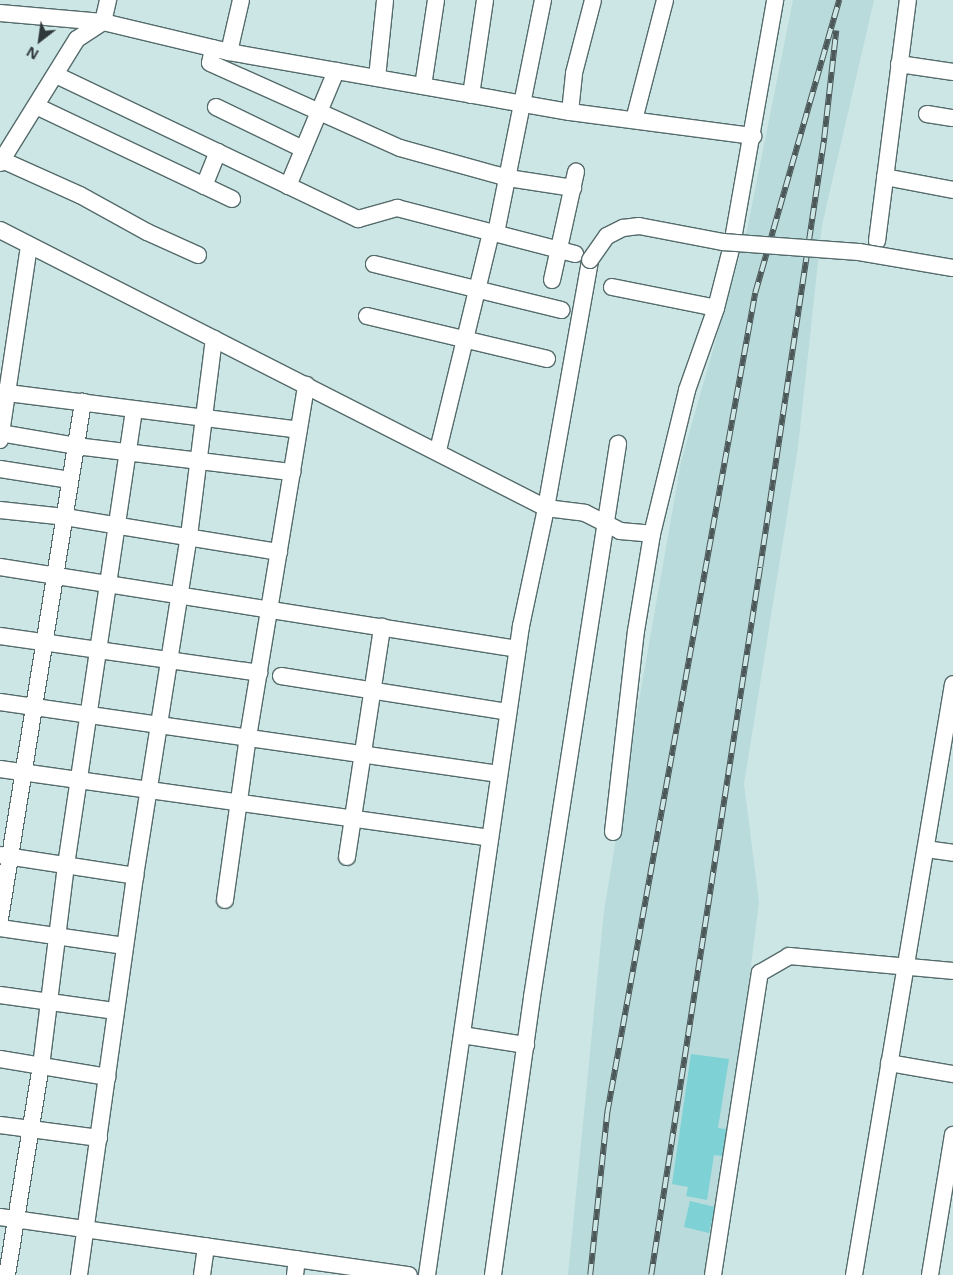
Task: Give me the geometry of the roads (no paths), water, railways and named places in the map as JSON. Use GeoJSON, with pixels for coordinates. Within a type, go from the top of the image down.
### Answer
{"type":"FeatureCollection","features":[{"type":"Feature","properties":{"kind":"street"},"geometry":{"type":"LineString","coordinates":[[108,0],[102,22],[77,39],[56,75],[2,156],[80,194],[147,232],[198,255]]}},
{"type":"Feature","properties":{"kind":"street"},"geometry":{"type":"LineString","coordinates":[[241,0],[221,50],[210,63],[400,148],[508,178],[575,180],[552,280]]}},
{"type":"Feature","properties":{"kind":"street"},"geometry":{"type":"LineString","coordinates":[[377,78],[385,0]]}},
{"type":"Feature","properties":{"kind":"street"},"geometry":{"type":"LineString","coordinates":[[423,86],[436,0]]}},
{"type":"Feature","properties":{"kind":"street"},"geometry":{"type":"LineString","coordinates":[[471,95],[485,0]]}},
{"type":"Feature","properties":{"kind":"street"},"geometry":{"type":"LineString","coordinates":[[438,450],[477,288],[508,178],[543,0]]}},
{"type":"Feature","properties":{"kind":"street"},"geometry":{"type":"LineString","coordinates":[[570,112],[574,73],[593,0]]}},
{"type":"Feature","properties":{"kind":"street"},"geometry":{"type":"LineString","coordinates":[[634,120],[665,0]]}},
{"type":"Feature","properties":{"kind":"street"},"geometry":{"type":"LineString","coordinates":[[613,832],[636,632],[652,534],[687,390],[716,308],[732,245],[753,136],[775,0]]}},
{"type":"Feature","properties":{"kind":"street"},"geometry":{"type":"LineString","coordinates":[[877,241],[908,0]]}},
{"type":"Feature","properties":{"kind":"street"},"geometry":{"type":"LineString","coordinates":[[0,13],[26,8],[102,22],[221,50],[471,95],[570,112],[753,136]]}},
{"type":"Feature","properties":{"kind":"street"},"geometry":{"type":"LineString","coordinates":[[899,64],[953,72]]}},
{"type":"Feature","properties":{"kind":"street"},"geometry":{"type":"LineString","coordinates":[[288,186],[336,71]]}},
{"type":"Feature","properties":{"kind":"street"},"geometry":{"type":"LineString","coordinates":[[56,75],[358,219],[397,208],[582,257]]}},
{"type":"Feature","properties":{"kind":"street"},"geometry":{"type":"LineString","coordinates":[[36,106],[232,199]]}},
{"type":"Feature","properties":{"kind":"street"},"geometry":{"type":"LineString","coordinates":[[216,107],[303,149]]}},
{"type":"Feature","properties":{"kind":"street"},"geometry":{"type":"LineString","coordinates":[[927,114],[953,118]]}},
{"type":"Feature","properties":{"kind":"street"},"geometry":{"type":"LineString","coordinates":[[204,186],[218,152]]}},
{"type":"Feature","properties":{"kind":"street"},"geometry":{"type":"LineString","coordinates":[[885,177],[953,190]]}},
{"type":"Feature","properties":{"kind":"street"},"geometry":{"type":"LineString","coordinates":[[427,1275],[508,712],[518,649],[546,508],[582,257],[607,236],[623,228],[639,226],[723,242],[859,252],[953,268]]}},
{"type":"Feature","properties":{"kind":"street"},"geometry":{"type":"LineString","coordinates":[[0,230],[214,340],[438,450],[546,508],[585,513],[620,531],[652,534]]}},
{"type":"Feature","properties":{"kind":"street"},"geometry":{"type":"LineString","coordinates":[[29,246],[3,393],[0,436],[292,472]]}},
{"type":"Feature","properties":{"kind":"street"},"geometry":{"type":"LineString","coordinates":[[374,264],[561,310]]}},
{"type":"Feature","properties":{"kind":"street"},"geometry":{"type":"LineString","coordinates":[[612,287],[716,308]]}},
{"type":"Feature","properties":{"kind":"street"},"geometry":{"type":"LineString","coordinates":[[367,316],[547,359]]}},
{"type":"Feature","properties":{"kind":"street"},"geometry":{"type":"LineString","coordinates":[[79,1275],[135,876],[189,536],[197,461],[214,340]]}},
{"type":"Feature","properties":{"kind":"street"},"geometry":{"type":"LineString","coordinates":[[226,900],[248,737],[306,385]]}},
{"type":"Feature","properties":{"kind":"street"},"geometry":{"type":"LineString","coordinates":[[3,393],[299,430]]}},
{"type":"Feature","properties":{"kind":"street"},"geometry":{"type":"LineString","coordinates":[[0,919],[5,855],[24,773],[83,402]]}},
{"type":"Feature","properties":{"kind":"street"},"geometry":{"type":"LineString","coordinates":[[7,1275],[7,1218],[30,1129],[41,1066],[47,1001],[66,865],[100,651],[134,409]]}},
{"type":"Feature","properties":{"kind":"street"},"geometry":{"type":"LineString","coordinates":[[492,1275],[618,444]]}},
{"type":"Feature","properties":{"kind":"street"},"geometry":{"type":"LineString","coordinates":[[0,469],[70,480]]}},
{"type":"Feature","properties":{"kind":"street"},"geometry":{"type":"LineString","coordinates":[[0,510],[64,517],[279,552]]}},
{"type":"Feature","properties":{"kind":"street"},"geometry":{"type":"LineString","coordinates":[[0,567],[179,593],[269,610],[518,649]]}},
{"type":"Feature","properties":{"kind":"street"},"geometry":{"type":"LineString","coordinates":[[347,857],[382,627]]}},
{"type":"Feature","properties":{"kind":"street"},"geometry":{"type":"LineString","coordinates":[[0,636],[259,673]]}},
{"type":"Feature","properties":{"kind":"street"},"geometry":{"type":"LineString","coordinates":[[281,676],[508,712]]}},
{"type":"Feature","properties":{"kind":"street"},"geometry":{"type":"LineString","coordinates":[[854,1275],[953,684]]}},
{"type":"Feature","properties":{"kind":"street"},"geometry":{"type":"LineString","coordinates":[[0,702],[499,774]]}},
{"type":"Feature","properties":{"kind":"street"},"geometry":{"type":"LineString","coordinates":[[0,769],[490,838]]}},
{"type":"Feature","properties":{"kind":"street"},"geometry":{"type":"LineString","coordinates":[[926,849],[953,853]]}},
{"type":"Feature","properties":{"kind":"street"},"geometry":{"type":"LineString","coordinates":[[5,855],[135,876]]}},
{"type":"Feature","properties":{"kind":"street"},"geometry":{"type":"LineString","coordinates":[[0,928],[125,946]]}},
{"type":"Feature","properties":{"kind":"street"},"geometry":{"type":"LineString","coordinates":[[714,1275],[760,973],[789,956],[953,970]]}},
{"type":"Feature","properties":{"kind":"street"},"geometry":{"type":"LineString","coordinates":[[0,995],[116,1011]]}},
{"type":"Feature","properties":{"kind":"street"},"geometry":{"type":"LineString","coordinates":[[462,1035],[526,1045]]}},
{"type":"Feature","properties":{"kind":"street"},"geometry":{"type":"LineString","coordinates":[[0,1059],[107,1077]]}},
{"type":"Feature","properties":{"kind":"street"},"geometry":{"type":"LineString","coordinates":[[889,1063],[953,1074]]}},
{"type":"Feature","properties":{"kind":"street"},"geometry":{"type":"LineString","coordinates":[[0,1125],[98,1138]]}},
{"type":"Feature","properties":{"kind":"street"},"geometry":{"type":"LineString","coordinates":[[930,1275],[953,1134]]}},
{"type":"Feature","properties":{"kind":"street"},"geometry":{"type":"LineString","coordinates":[[7,1218],[297,1258],[376,1272],[409,1275]]}},
{"type":"Feature","properties":{"kind":"street"},"geometry":{"type":"LineString","coordinates":[[202,1275],[206,1246]]}},
{"type":"Feature","properties":{"kind":"street"},"geometry":{"type":"LineString","coordinates":[[295,1275],[297,1258]]}},
{"type":"Feature","properties":{"kind":"railway"},"geometry":{"type":"LineString","coordinates":[[590,1275],[607,1113],[755,293],[839,0]]}},
{"type":"Feature","properties":{"kind":"railway"},"geometry":{"type":"LineString","coordinates":[[651,1275],[824,138],[836,31]]}}]}
